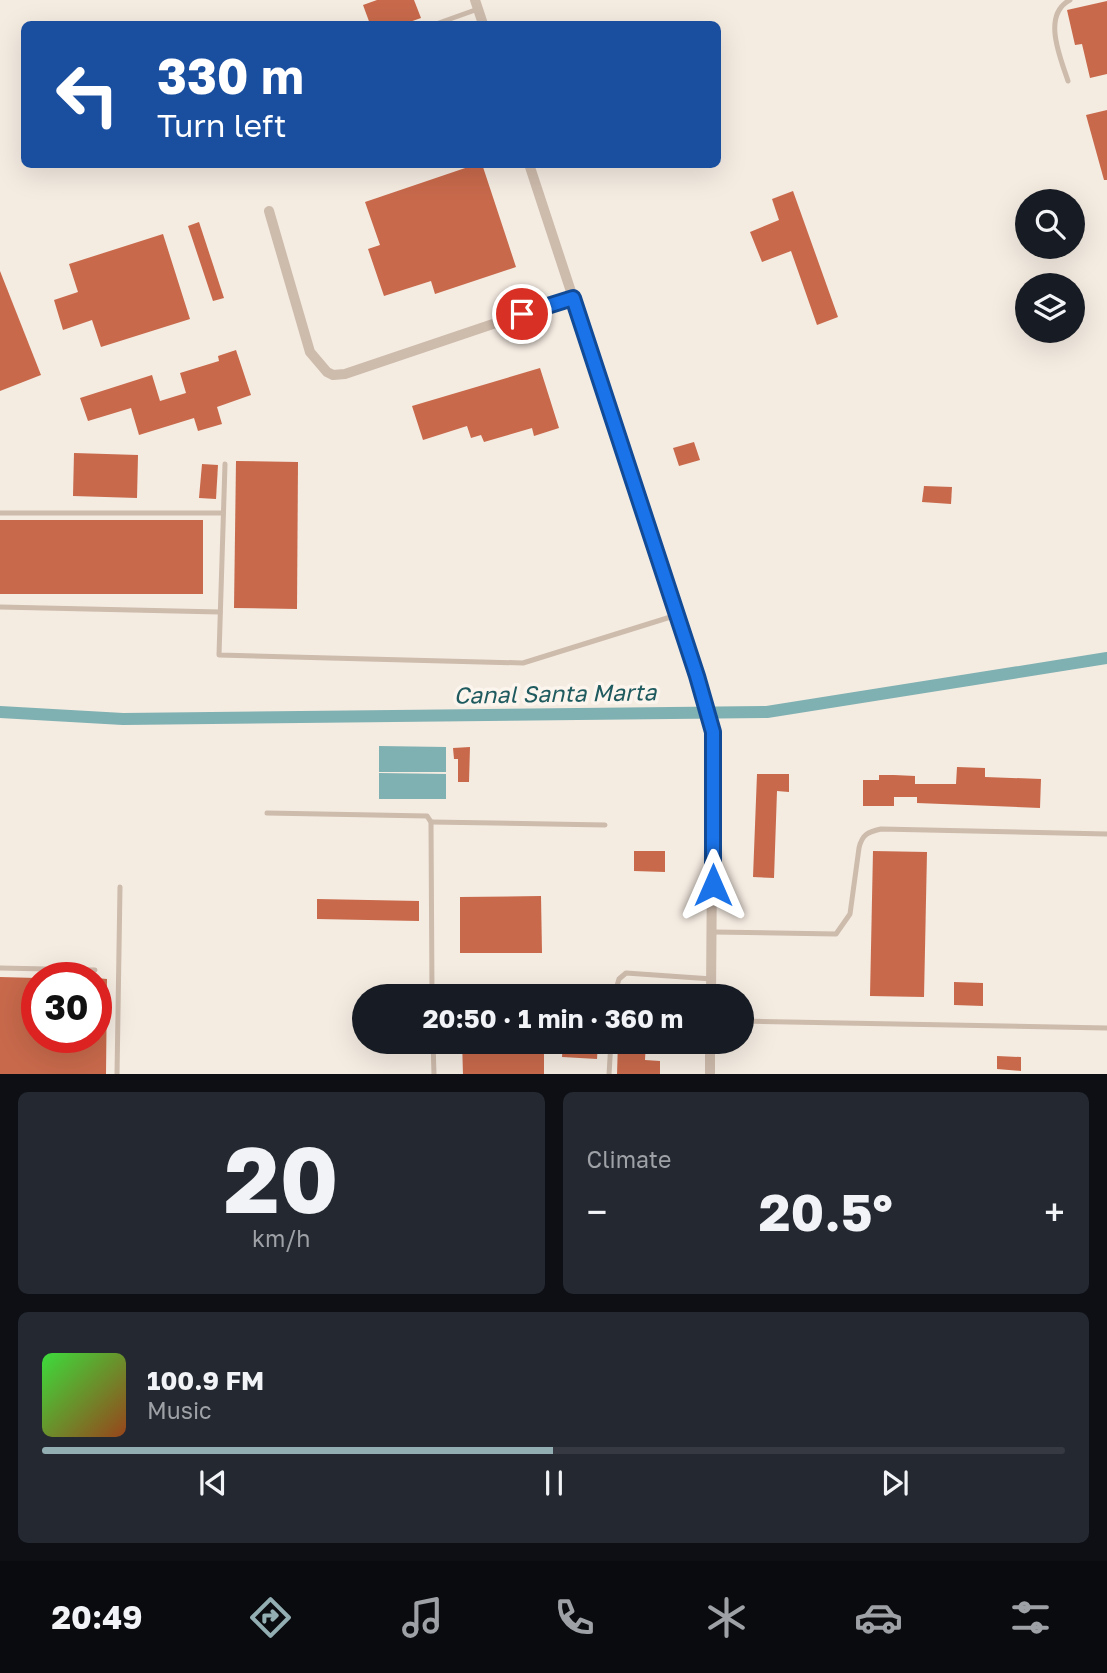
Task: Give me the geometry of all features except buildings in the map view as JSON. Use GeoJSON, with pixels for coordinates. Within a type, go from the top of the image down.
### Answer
{"type":"FeatureCollection","features":[{"type":"Feature","properties":{"kind":"street"},"geometry":{"type":"LineString","coordinates":[[476,4],[482,21]]}},
{"type":"Feature","properties":{"kind":"street"},"geometry":{"type":"LineString","coordinates":[[530,168],[713,732],[712,984]]}},
{"type":"Feature","properties":{"kind":"street"},"geometry":{"type":"LineString","coordinates":[[269,211],[310,352],[327,372],[334,375],[345,374],[573,298]]}},
{"type":"Feature","properties":{"kind":"street"},"geometry":{"type":"LineString","coordinates":[[710,1054],[710,1074]]}},
{"type":"Feature","properties":{"kind":"lane"},"geometry":{"type":"LineString","coordinates":[[1068,81],[1054,36],[1058,12],[1065,2],[1070,0]]}},
{"type":"Feature","properties":{"kind":"lane"},"geometry":{"type":"LineString","coordinates":[[442,21],[476,4]]}},
{"type":"Feature","properties":{"kind":"lane"},"geometry":{"type":"LineString","coordinates":[[225,464],[219,655],[523,663],[677,615]]}},
{"type":"Feature","properties":{"kind":"lane"},"geometry":{"type":"LineString","coordinates":[[0,513],[223,513]]}},
{"type":"Feature","properties":{"kind":"lane"},"geometry":{"type":"LineString","coordinates":[[0,607],[220,612]]}},
{"type":"Feature","properties":{"kind":"lane"},"geometry":{"type":"LineString","coordinates":[[267,813],[427,816],[431,822],[432,984]]}},
{"type":"Feature","properties":{"kind":"lane"},"geometry":{"type":"LineString","coordinates":[[431,822],[604,825]]}},
{"type":"Feature","properties":{"kind":"lane"},"geometry":{"type":"LineString","coordinates":[[713,932],[836,934],[850,914],[861,838],[866,833],[881,829],[1107,834]]}},
{"type":"Feature","properties":{"kind":"lane"},"geometry":{"type":"LineString","coordinates":[[117,1074],[120,887]]}},
{"type":"Feature","properties":{"kind":"lane"},"geometry":{"type":"LineString","coordinates":[[0,968],[21,968]]}},
{"type":"Feature","properties":{"kind":"lane"},"geometry":{"type":"LineString","coordinates":[[618,984],[626,973],[712,979]]}},
{"type":"Feature","properties":{"kind":"lane"},"geometry":{"type":"LineString","coordinates":[[754,1021],[1107,1028]]}},
{"type":"Feature","properties":{"kind":"lane"},"geometry":{"type":"LineString","coordinates":[[433,1054],[434,1074]]}},
{"type":"Feature","properties":{"kind":"lane"},"geometry":{"type":"LineString","coordinates":[[609,1074],[610,1054]]}},
{"type":"Feature","properties":{"kind":"water"},"geometry":{"type":"Polygon","coordinates":[[[379,746],[446,747],[446,772],[379,772],[379,746]]]}},
{"type":"Feature","properties":{"kind":"water"},"geometry":{"type":"Polygon","coordinates":[[[379,773],[446,774],[446,799],[379,799],[379,773]]]}},
{"type":"Feature","properties":{"kind":"waterway","name":"Canal Santa Marta"},"geometry":{"type":"LineString","coordinates":[[0,712],[123,719],[767,712],[1107,658]]}},
{"type":"Feature","properties":{"kind":"route"},"geometry":{"type":"LineString","coordinates":[[522,314],[573,298],[713,732],[713,885]]}}]}
